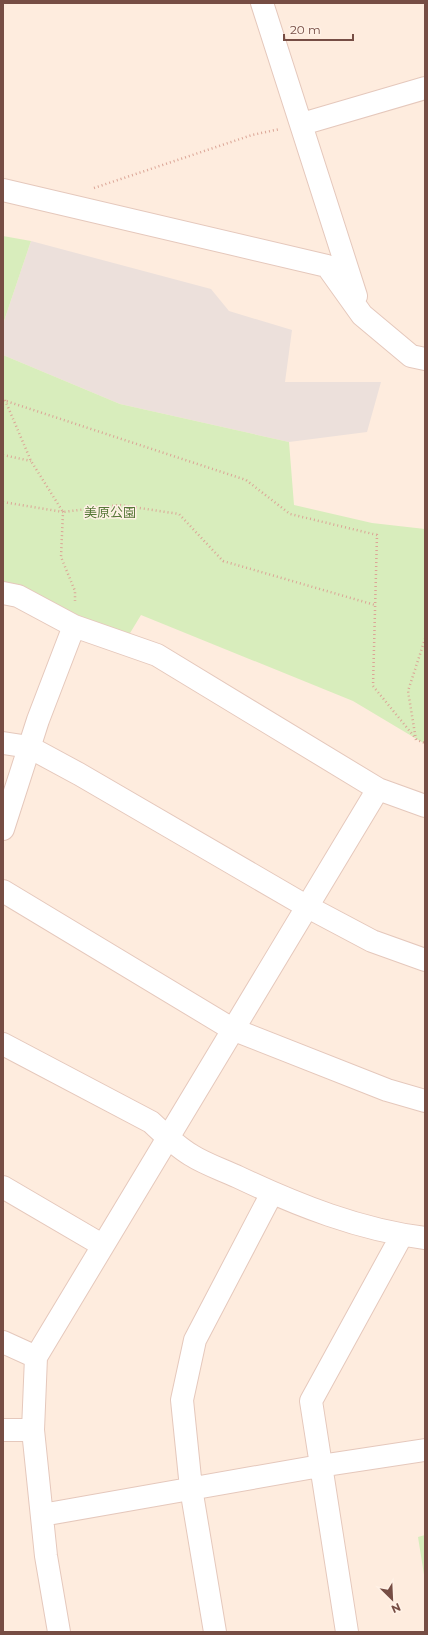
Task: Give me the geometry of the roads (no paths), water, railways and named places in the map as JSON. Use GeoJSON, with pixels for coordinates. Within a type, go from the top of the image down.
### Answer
{"type":"FeatureCollection","features":[{"type":"Feature","properties":{"kind":"street"},"geometry":{"type":"LineString","coordinates":[[262,3],[362,314]]}},
{"type":"Feature","properties":{"kind":"street"},"geometry":{"type":"LineString","coordinates":[[302,124],[425,88]]}},
{"type":"Feature","properties":{"kind":"street"},"geometry":{"type":"LineString","coordinates":[[3,190],[327,266],[362,314],[411,356],[425,359]]}},
{"type":"Feature","properties":{"kind":"street"},"geometry":{"type":"LineString","coordinates":[[3,593],[18,596],[74,626],[157,655],[378,789],[425,806]]}},
{"type":"Feature","properties":{"kind":"street"},"geometry":{"type":"LineString","coordinates":[[3,829],[38,720],[74,626]]}},
{"type":"Feature","properties":{"kind":"street"},"geometry":{"type":"LineString","coordinates":[[3,743],[29,747],[79,774],[306,906],[372,941],[425,960]]}},
{"type":"Feature","properties":{"kind":"street"},"geometry":{"type":"LineString","coordinates":[[59,1632],[46,1556],[33,1430],[36,1357],[306,906],[378,789]]}},
{"type":"Feature","properties":{"kind":"street"},"geometry":{"type":"LineString","coordinates":[[3,891],[232,1029],[387,1090],[425,1101]]}},
{"type":"Feature","properties":{"kind":"street"},"geometry":{"type":"LineString","coordinates":[[3,1044],[151,1122],[168,1138],[192,1156],[272,1193],[357,1224],[402,1235],[425,1238]]}},
{"type":"Feature","properties":{"kind":"street"},"geometry":{"type":"LineString","coordinates":[[3,1187],[102,1245]]}},
{"type":"Feature","properties":{"kind":"street"},"geometry":{"type":"LineString","coordinates":[[214,1632],[191,1488],[182,1400],[195,1340],[272,1193]]}},
{"type":"Feature","properties":{"kind":"street"},"geometry":{"type":"LineString","coordinates":[[348,1632],[320,1466],[311,1401],[402,1235]]}},
{"type":"Feature","properties":{"kind":"street"},"geometry":{"type":"LineString","coordinates":[[3,1342],[36,1357]]}},
{"type":"Feature","properties":{"kind":"street"},"geometry":{"type":"LineString","coordinates":[[3,1430],[33,1430]]}},
{"type":"Feature","properties":{"kind":"street"},"geometry":{"type":"LineString","coordinates":[[42,1515],[320,1466],[425,1450]]}},
{"type":"Feature","properties":{"kind":"park label","name":"美原公園"},"geometry":{"type":"Point","coordinates":[110,512]}}]}
